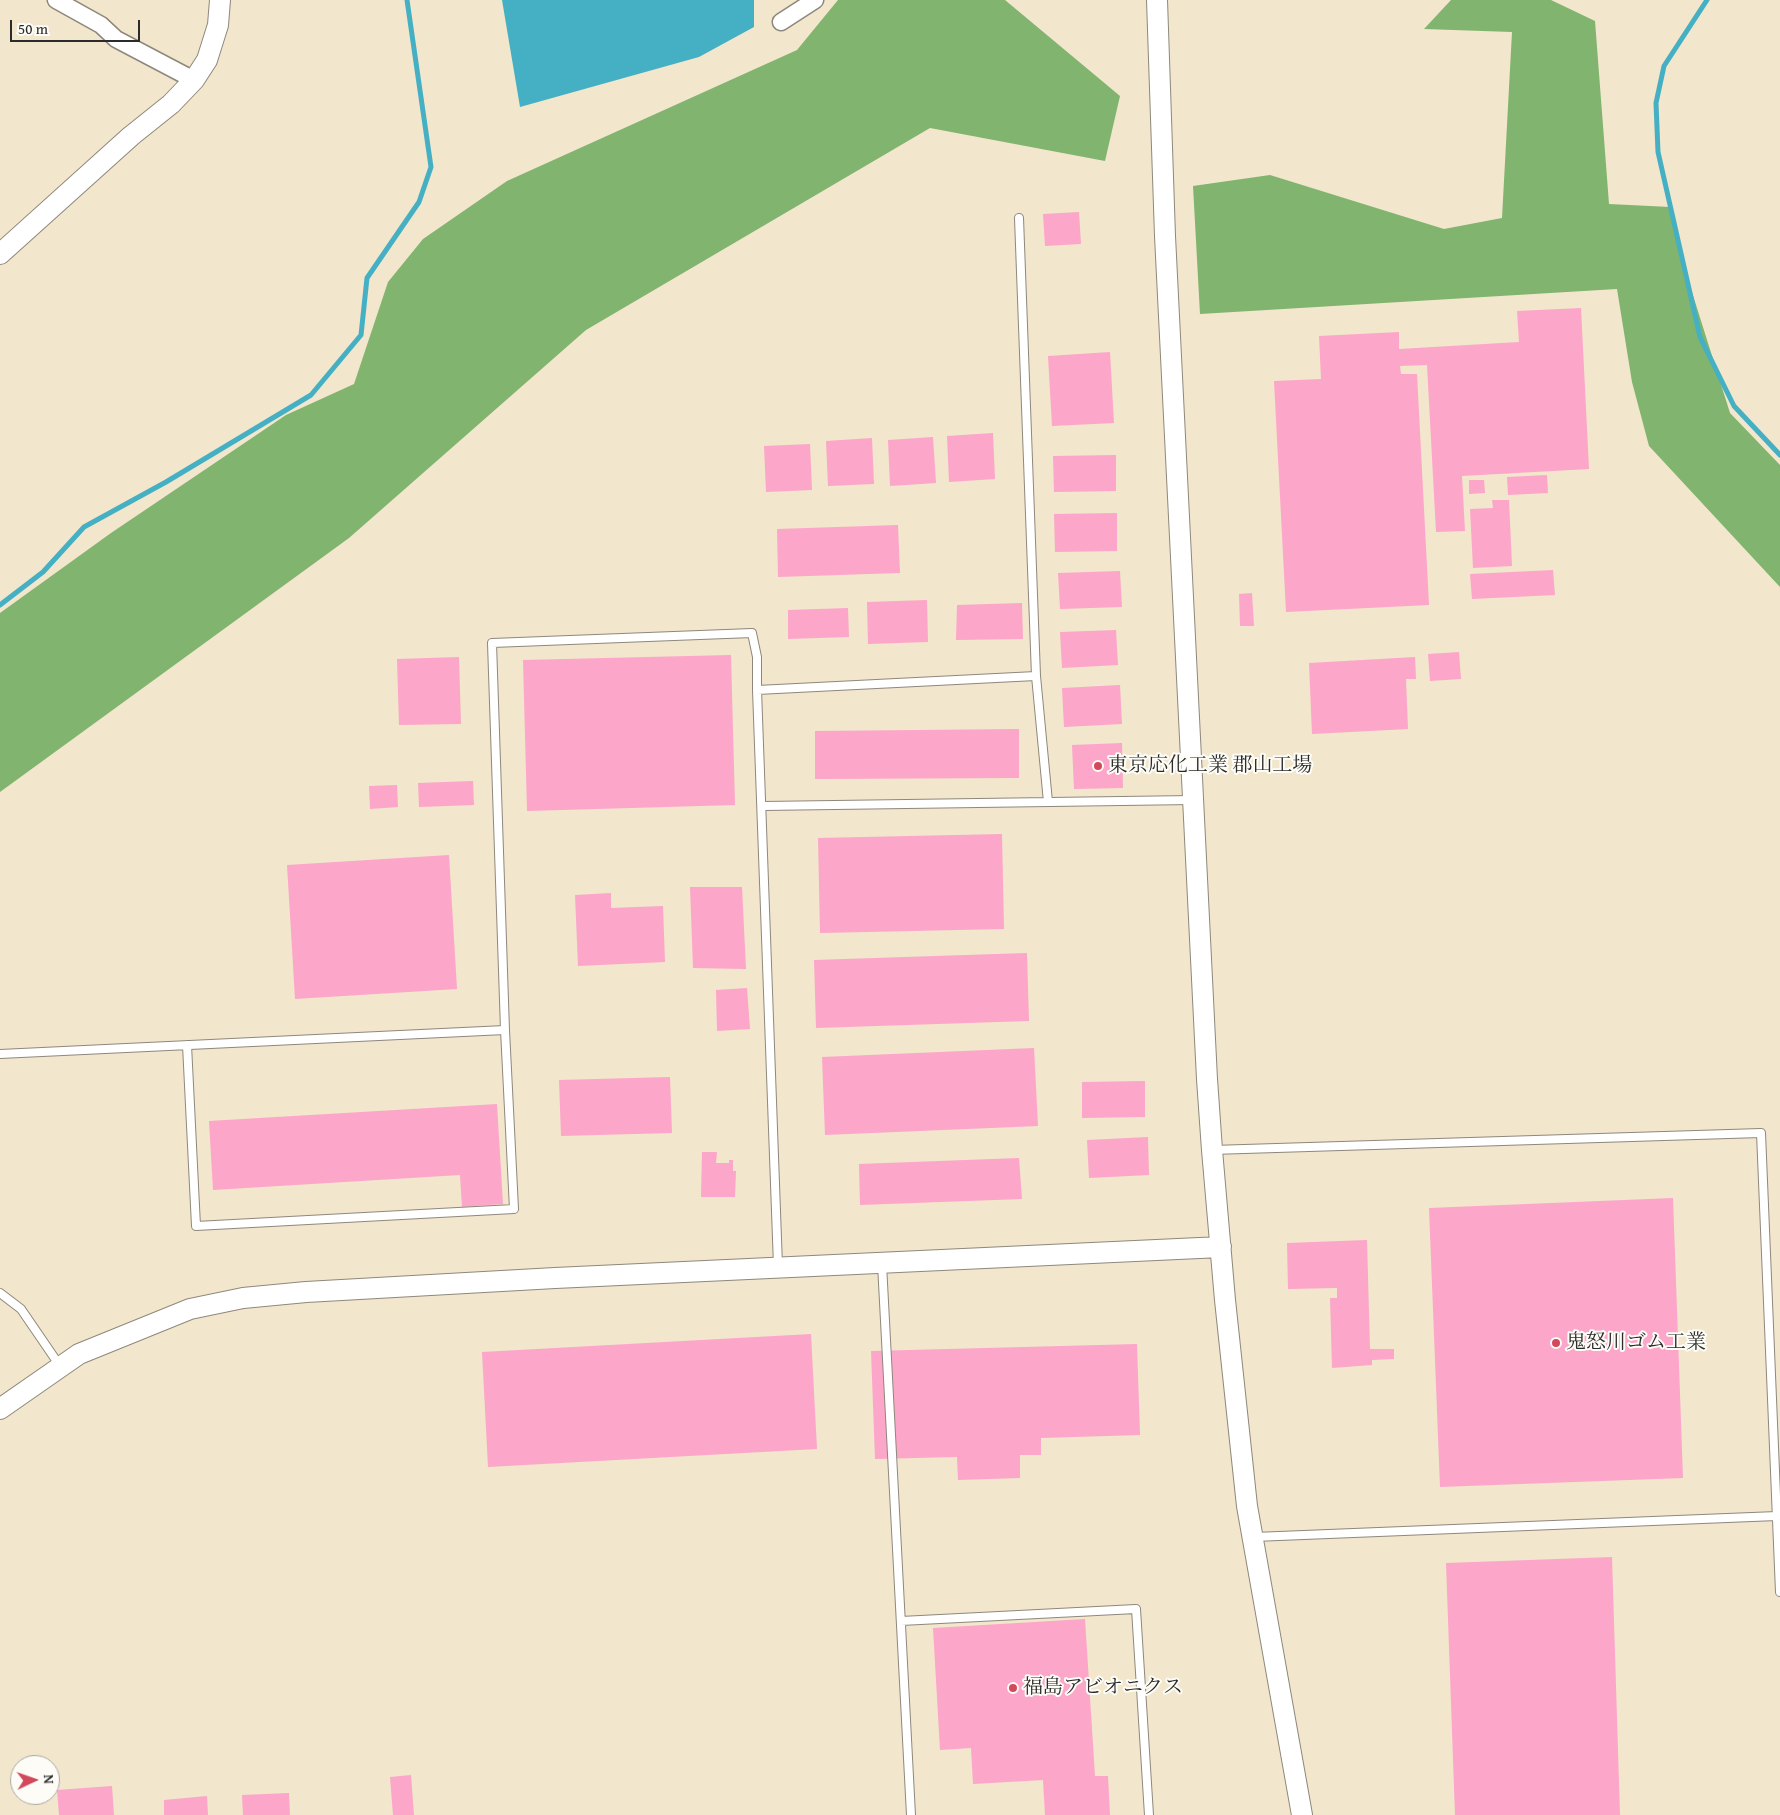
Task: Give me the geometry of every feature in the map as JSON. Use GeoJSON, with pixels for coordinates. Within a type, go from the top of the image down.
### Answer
{"type":"FeatureCollection","features":[{"type":"Feature","properties":{"kind":"street"},"geometry":{"type":"LineString","coordinates":[[56,0],[101,25],[116,39],[194,80]]}},
{"type":"Feature","properties":{"kind":"street"},"geometry":{"type":"LineString","coordinates":[[0,254],[131,136],[171,104],[194,80],[207,60],[218,25],[220,0]]}},
{"type":"Feature","properties":{"kind":"street"},"geometry":{"type":"LineString","coordinates":[[781,22],[815,0]]}},
{"type":"Feature","properties":{"kind":"street"},"geometry":{"type":"LineString","coordinates":[[1157,0],[1166,236],[1212,1150],[1220,1247],[1252,1537],[1302,1815]]}},
{"type":"Feature","properties":{"kind":"street"},"geometry":{"type":"LineString","coordinates":[[0,1409],[79,1354],[148,1325],[190,1310],[243,1298],[306,1292],[1220,1247]]}},
{"type":"Feature","properties":{"kind":"lane"},"geometry":{"type":"LineString","coordinates":[[1019,218],[1036,676],[1048,802]]}},
{"type":"Feature","properties":{"kind":"lane"},"geometry":{"type":"LineString","coordinates":[[187,1045],[196,1226],[514,1209],[505,1030],[492,643],[752,633],[756,657],[763,806],[778,1268]]}},
{"type":"Feature","properties":{"kind":"lane"},"geometry":{"type":"LineString","coordinates":[[757,690],[1036,676]]}},
{"type":"Feature","properties":{"kind":"lane"},"geometry":{"type":"LineString","coordinates":[[763,806],[1194,800]]}},
{"type":"Feature","properties":{"kind":"lane"},"geometry":{"type":"LineString","coordinates":[[0,1054],[505,1030]]}},
{"type":"Feature","properties":{"kind":"lane"},"geometry":{"type":"LineString","coordinates":[[1212,1150],[1762,1133],[1780,1592]]}},
{"type":"Feature","properties":{"kind":"lane"},"geometry":{"type":"LineString","coordinates":[[882,1264],[911,1815]]}},
{"type":"Feature","properties":{"kind":"lane"},"geometry":{"type":"LineString","coordinates":[[0,1293],[21,1309],[60,1366]]}},
{"type":"Feature","properties":{"kind":"lane"},"geometry":{"type":"LineString","coordinates":[[1252,1537],[1777,1516]]}},
{"type":"Feature","properties":{"kind":"lane"},"geometry":{"type":"LineString","coordinates":[[901,1621],[1136,1609],[1149,1815]]}},
{"type":"Feature","properties":{"kind":"green space"},"geometry":{"type":"Polygon","coordinates":[[[838,0],[1005,0],[1120,96],[1105,161],[930,128],[586,330],[349,538],[0,792],[0,613],[111,533],[286,415],[354,384],[388,282],[423,239],[507,181],[797,50],[838,0]]]}},
{"type":"Feature","properties":{"kind":"green space"},"geometry":{"type":"Polygon","coordinates":[[[1451,0],[1551,0],[1595,21],[1609,204],[1670,207],[1680,254],[1730,413],[1780,465],[1780,587],[1649,446],[1632,382],[1617,289],[1200,314],[1193,186],[1270,175],[1444,229],[1502,218],[1512,32],[1424,29],[1451,0]]]}},
{"type":"Feature","properties":{"kind":"water"},"geometry":{"type":"Polygon","coordinates":[[[502,0],[754,0],[754,27],[699,57],[520,107],[502,0]]]}},
{"type":"Feature","properties":{"kind":"building"},"geometry":{"type":"Polygon","coordinates":[[[1079,212],[1081,244],[1045,246],[1043,214],[1079,212]]]}},
{"type":"Feature","properties":{"kind":"building"},"geometry":{"type":"Polygon","coordinates":[[[1581,308],[1589,469],[1462,476],[1465,531],[1436,532],[1427,365],[1400,366],[1401,374],[1417,374],[1429,605],[1286,612],[1274,381],[1321,379],[1319,336],[1399,332],[1399,349],[1519,342],[1517,311],[1581,308]]]}},
{"type":"Feature","properties":{"kind":"building"},"geometry":{"type":"Polygon","coordinates":[[[1110,352],[1114,423],[1052,426],[1048,356],[1110,352]]]}},
{"type":"Feature","properties":{"kind":"building"},"geometry":{"type":"Polygon","coordinates":[[[993,433],[995,479],[949,482],[947,436],[993,433]]]}},
{"type":"Feature","properties":{"kind":"building"},"geometry":{"type":"Polygon","coordinates":[[[933,437],[936,483],[890,486],[888,440],[933,437]]]}},
{"type":"Feature","properties":{"kind":"building"},"geometry":{"type":"Polygon","coordinates":[[[872,438],[874,484],[828,486],[826,441],[872,438]]]}},
{"type":"Feature","properties":{"kind":"building"},"geometry":{"type":"Polygon","coordinates":[[[810,444],[812,490],[766,492],[764,446],[810,444]]]}},
{"type":"Feature","properties":{"kind":"building"},"geometry":{"type":"Polygon","coordinates":[[[1116,455],[1116,491],[1054,492],[1053,456],[1116,455]]]}},
{"type":"Feature","properties":{"kind":"building"},"geometry":{"type":"Polygon","coordinates":[[[1547,475],[1548,493],[1508,495],[1507,477],[1547,475]]]}},
{"type":"Feature","properties":{"kind":"building"},"geometry":{"type":"Polygon","coordinates":[[[1469,480],[1484,480],[1485,493],[1469,494],[1469,480]]]}},
{"type":"Feature","properties":{"kind":"building"},"geometry":{"type":"Polygon","coordinates":[[[1492,500],[1509,500],[1512,566],[1473,568],[1470,509],[1493,508],[1492,500]]]}},
{"type":"Feature","properties":{"kind":"building"},"geometry":{"type":"Polygon","coordinates":[[[1117,513],[1117,551],[1055,552],[1054,514],[1117,513]]]}},
{"type":"Feature","properties":{"kind":"building"},"geometry":{"type":"Polygon","coordinates":[[[898,525],[900,573],[778,577],[777,529],[898,525]]]}},
{"type":"Feature","properties":{"kind":"building"},"geometry":{"type":"Polygon","coordinates":[[[1553,570],[1555,595],[1472,599],[1470,574],[1553,570]]]}},
{"type":"Feature","properties":{"kind":"building"},"geometry":{"type":"Polygon","coordinates":[[[1120,571],[1122,607],[1060,609],[1058,573],[1120,571]]]}},
{"type":"Feature","properties":{"kind":"building"},"geometry":{"type":"Polygon","coordinates":[[[1252,593],[1254,626],[1240,626],[1239,594],[1252,593]]]}},
{"type":"Feature","properties":{"kind":"building"},"geometry":{"type":"Polygon","coordinates":[[[927,600],[928,642],[868,644],[867,602],[927,600]]]}},
{"type":"Feature","properties":{"kind":"building"},"geometry":{"type":"Polygon","coordinates":[[[1022,603],[1023,639],[956,640],[957,605],[1022,603]]]}},
{"type":"Feature","properties":{"kind":"building"},"geometry":{"type":"Polygon","coordinates":[[[848,608],[849,637],[788,639],[788,610],[848,608]]]}},
{"type":"Feature","properties":{"kind":"building"},"geometry":{"type":"Polygon","coordinates":[[[1116,630],[1118,665],[1062,668],[1060,632],[1116,630]]]}},
{"type":"Feature","properties":{"kind":"building"},"geometry":{"type":"Polygon","coordinates":[[[1459,652],[1461,679],[1430,681],[1428,654],[1459,652]]]}},
{"type":"Feature","properties":{"kind":"building"},"geometry":{"type":"Polygon","coordinates":[[[731,655],[735,805],[527,811],[523,660],[731,655]]]}},
{"type":"Feature","properties":{"kind":"building"},"geometry":{"type":"Polygon","coordinates":[[[459,657],[461,724],[399,725],[397,659],[459,657]]]}},
{"type":"Feature","properties":{"kind":"building"},"geometry":{"type":"Polygon","coordinates":[[[1415,657],[1416,679],[1406,679],[1408,729],[1312,734],[1309,663],[1415,657]]]}},
{"type":"Feature","properties":{"kind":"building"},"geometry":{"type":"Polygon","coordinates":[[[1120,685],[1122,724],[1064,727],[1062,688],[1120,685]]]}},
{"type":"Feature","properties":{"kind":"building"},"geometry":{"type":"Polygon","coordinates":[[[1019,729],[1019,778],[815,779],[815,731],[1019,729]]]}},
{"type":"Feature","properties":{"kind":"building","name":"東京応化工業 郡山工場"},"geometry":{"type":"Polygon","coordinates":[[[1122,743],[1123,788],[1074,789],[1072,745],[1122,743]]]}},
{"type":"Feature","properties":{"kind":"building"},"geometry":{"type":"Polygon","coordinates":[[[473,781],[474,805],[419,807],[418,783],[473,781]]]}},
{"type":"Feature","properties":{"kind":"building"},"geometry":{"type":"Polygon","coordinates":[[[397,785],[398,807],[370,809],[369,786],[397,785]]]}},
{"type":"Feature","properties":{"kind":"building"},"geometry":{"type":"Polygon","coordinates":[[[1002,834],[1004,929],[820,933],[818,838],[1002,834]]]}},
{"type":"Feature","properties":{"kind":"building"},"geometry":{"type":"Polygon","coordinates":[[[449,855],[457,989],[295,999],[287,865],[449,855]]]}},
{"type":"Feature","properties":{"kind":"building"},"geometry":{"type":"Polygon","coordinates":[[[690,887],[742,887],[746,969],[693,968],[690,887]]]}},
{"type":"Feature","properties":{"kind":"building"},"geometry":{"type":"Polygon","coordinates":[[[611,893],[611,908],[663,906],[665,962],[578,966],[575,895],[611,893]]]}},
{"type":"Feature","properties":{"kind":"building"},"geometry":{"type":"Polygon","coordinates":[[[1027,953],[1029,1021],[816,1028],[814,960],[1027,953]]]}},
{"type":"Feature","properties":{"kind":"building"},"geometry":{"type":"Polygon","coordinates":[[[747,988],[750,1029],[717,1031],[716,990],[747,988]]]}},
{"type":"Feature","properties":{"kind":"building"},"geometry":{"type":"Polygon","coordinates":[[[1034,1048],[1038,1126],[825,1135],[822,1057],[1034,1048]]]}},
{"type":"Feature","properties":{"kind":"building"},"geometry":{"type":"Polygon","coordinates":[[[670,1077],[672,1133],[561,1136],[559,1080],[670,1077]]]}},
{"type":"Feature","properties":{"kind":"building"},"geometry":{"type":"Polygon","coordinates":[[[1145,1081],[1145,1117],[1082,1118],[1082,1082],[1145,1081]]]}},
{"type":"Feature","properties":{"kind":"building"},"geometry":{"type":"Polygon","coordinates":[[[497,1104],[503,1204],[462,1207],[460,1175],[213,1190],[209,1121],[497,1104]]]}},
{"type":"Feature","properties":{"kind":"building"},"geometry":{"type":"Polygon","coordinates":[[[1148,1137],[1149,1175],[1089,1178],[1087,1140],[1148,1137]]]}},
{"type":"Feature","properties":{"kind":"building"},"geometry":{"type":"Polygon","coordinates":[[[702,1152],[717,1152],[716,1163],[729,1163],[729,1160],[733,1160],[733,1171],[736,1171],[735,1197],[701,1197],[702,1152]]]}},
{"type":"Feature","properties":{"kind":"building"},"geometry":{"type":"Polygon","coordinates":[[[1019,1158],[1022,1199],[860,1205],[859,1164],[1019,1158]]]}},
{"type":"Feature","properties":{"kind":"building","name":"鬼怒川ゴム工業"},"geometry":{"type":"Polygon","coordinates":[[[1673,1198],[1683,1478],[1440,1487],[1429,1208],[1673,1198]]]}},
{"type":"Feature","properties":{"kind":"building"},"geometry":{"type":"Polygon","coordinates":[[[1367,1240],[1370,1349],[1394,1349],[1394,1359],[1372,1360],[1372,1365],[1332,1368],[1330,1298],[1337,1298],[1337,1288],[1288,1289],[1287,1243],[1367,1240]]]}},
{"type":"Feature","properties":{"kind":"building"},"geometry":{"type":"Polygon","coordinates":[[[811,1334],[817,1449],[488,1467],[482,1352],[811,1334]]]}},
{"type":"Feature","properties":{"kind":"building"},"geometry":{"type":"Polygon","coordinates":[[[1137,1344],[1140,1435],[1041,1438],[1041,1455],[1020,1455],[1020,1478],[958,1480],[957,1457],[875,1459],[871,1351],[1137,1344]]]}},
{"type":"Feature","properties":{"kind":"building"},"geometry":{"type":"Polygon","coordinates":[[[1612,1557],[1620,1815],[1455,1815],[1446,1563],[1612,1557]]]}},
{"type":"Feature","properties":{"kind":"building","name":"福島アビオニクス"},"geometry":{"type":"Polygon","coordinates":[[[1085,1619],[1095,1776],[1108,1776],[1110,1815],[1045,1815],[1043,1780],[973,1784],[971,1748],[940,1750],[933,1628],[1085,1619]]]}},
{"type":"Feature","properties":{"kind":"building"},"geometry":{"type":"Polygon","coordinates":[[[411,1775],[414,1815],[393,1815],[390,1777],[411,1775]]]}},
{"type":"Feature","properties":{"kind":"building"},"geometry":{"type":"Polygon","coordinates":[[[112,1786],[114,1815],[59,1815],[60,1790],[112,1786]]]}},
{"type":"Feature","properties":{"kind":"building"},"geometry":{"type":"Polygon","coordinates":[[[289,1793],[290,1815],[243,1815],[242,1795],[289,1793]]]}},
{"type":"Feature","properties":{"kind":"building"},"geometry":{"type":"Polygon","coordinates":[[[207,1796],[208,1815],[164,1815],[164,1800],[207,1796]]]}},
{"type":"Feature","properties":{"kind":"waterway"},"geometry":{"type":"LineString","coordinates":[[0,605],[43,572],[84,527],[166,482],[311,395],[361,335],[367,278],[419,202],[431,167],[407,0]]}},
{"type":"Feature","properties":{"kind":"waterway"},"geometry":{"type":"LineString","coordinates":[[1707,0],[1664,66],[1656,103],[1658,152],[1700,337],[1734,406],[1780,455]]}},
{"type":"Feature","properties":{"kind":"place","name":"東京応化工業 郡山工場"},"geometry":{"type":"Point","coordinates":[1098,766]}},
{"type":"Feature","properties":{"kind":"place","name":"鬼怒川ゴム工業"},"geometry":{"type":"Point","coordinates":[1556,1343]}},
{"type":"Feature","properties":{"kind":"place","name":"福島アビオニクス"},"geometry":{"type":"Point","coordinates":[1013,1688]}}]}
